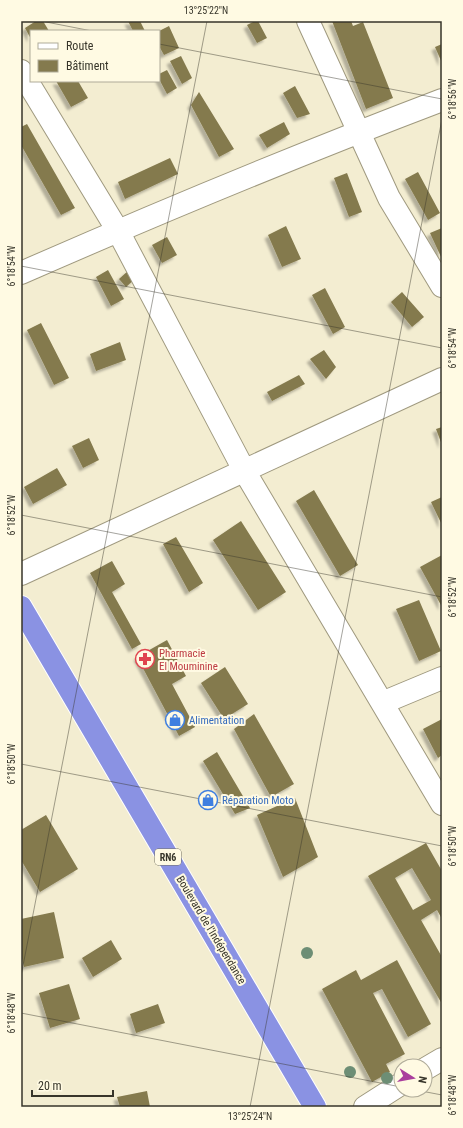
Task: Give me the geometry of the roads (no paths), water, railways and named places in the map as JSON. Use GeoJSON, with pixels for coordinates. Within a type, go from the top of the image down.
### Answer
{"type":"FeatureCollection","features":[{"type":"Feature","properties":{"kind":"highway","name":"Boulevard de l'Indépendance"},"geometry":{"type":"LineString","coordinates":[[21,607],[315,1107]]}},
{"type":"Feature","properties":{"kind":"street"},"geometry":{"type":"LineString","coordinates":[[308,21],[389,198],[442,286]]}},
{"type":"Feature","properties":{"kind":"street"},"geometry":{"type":"LineString","coordinates":[[21,71],[118,231],[244,472],[442,804]]}},
{"type":"Feature","properties":{"kind":"street"},"geometry":{"type":"LineString","coordinates":[[21,273],[118,231],[358,132],[442,100]]}},
{"type":"Feature","properties":{"kind":"street"},"geometry":{"type":"LineString","coordinates":[[21,574],[442,379]]}},
{"type":"Feature","properties":{"kind":"street"},"geometry":{"type":"LineString","coordinates":[[382,703],[442,678]]}},
{"type":"Feature","properties":{"kind":"street"},"geometry":{"type":"LineString","coordinates":[[433,1064],[442,1059]]}},
{"type":"Feature","properties":{"kind":"street"},"geometry":{"type":"LineString","coordinates":[[365,1107],[393,1089]]}},
{"type":"Feature","properties":{"kind":"place","name":"Pharmacie El Mouminine"},"geometry":{"type":"Point","coordinates":[145,659]}},
{"type":"Feature","properties":{"kind":"place","name":"Alimentation"},"geometry":{"type":"Point","coordinates":[175,720]}},
{"type":"Feature","properties":{"kind":"place","name":"Réparation Moto"},"geometry":{"type":"Point","coordinates":[208,800]}}]}
